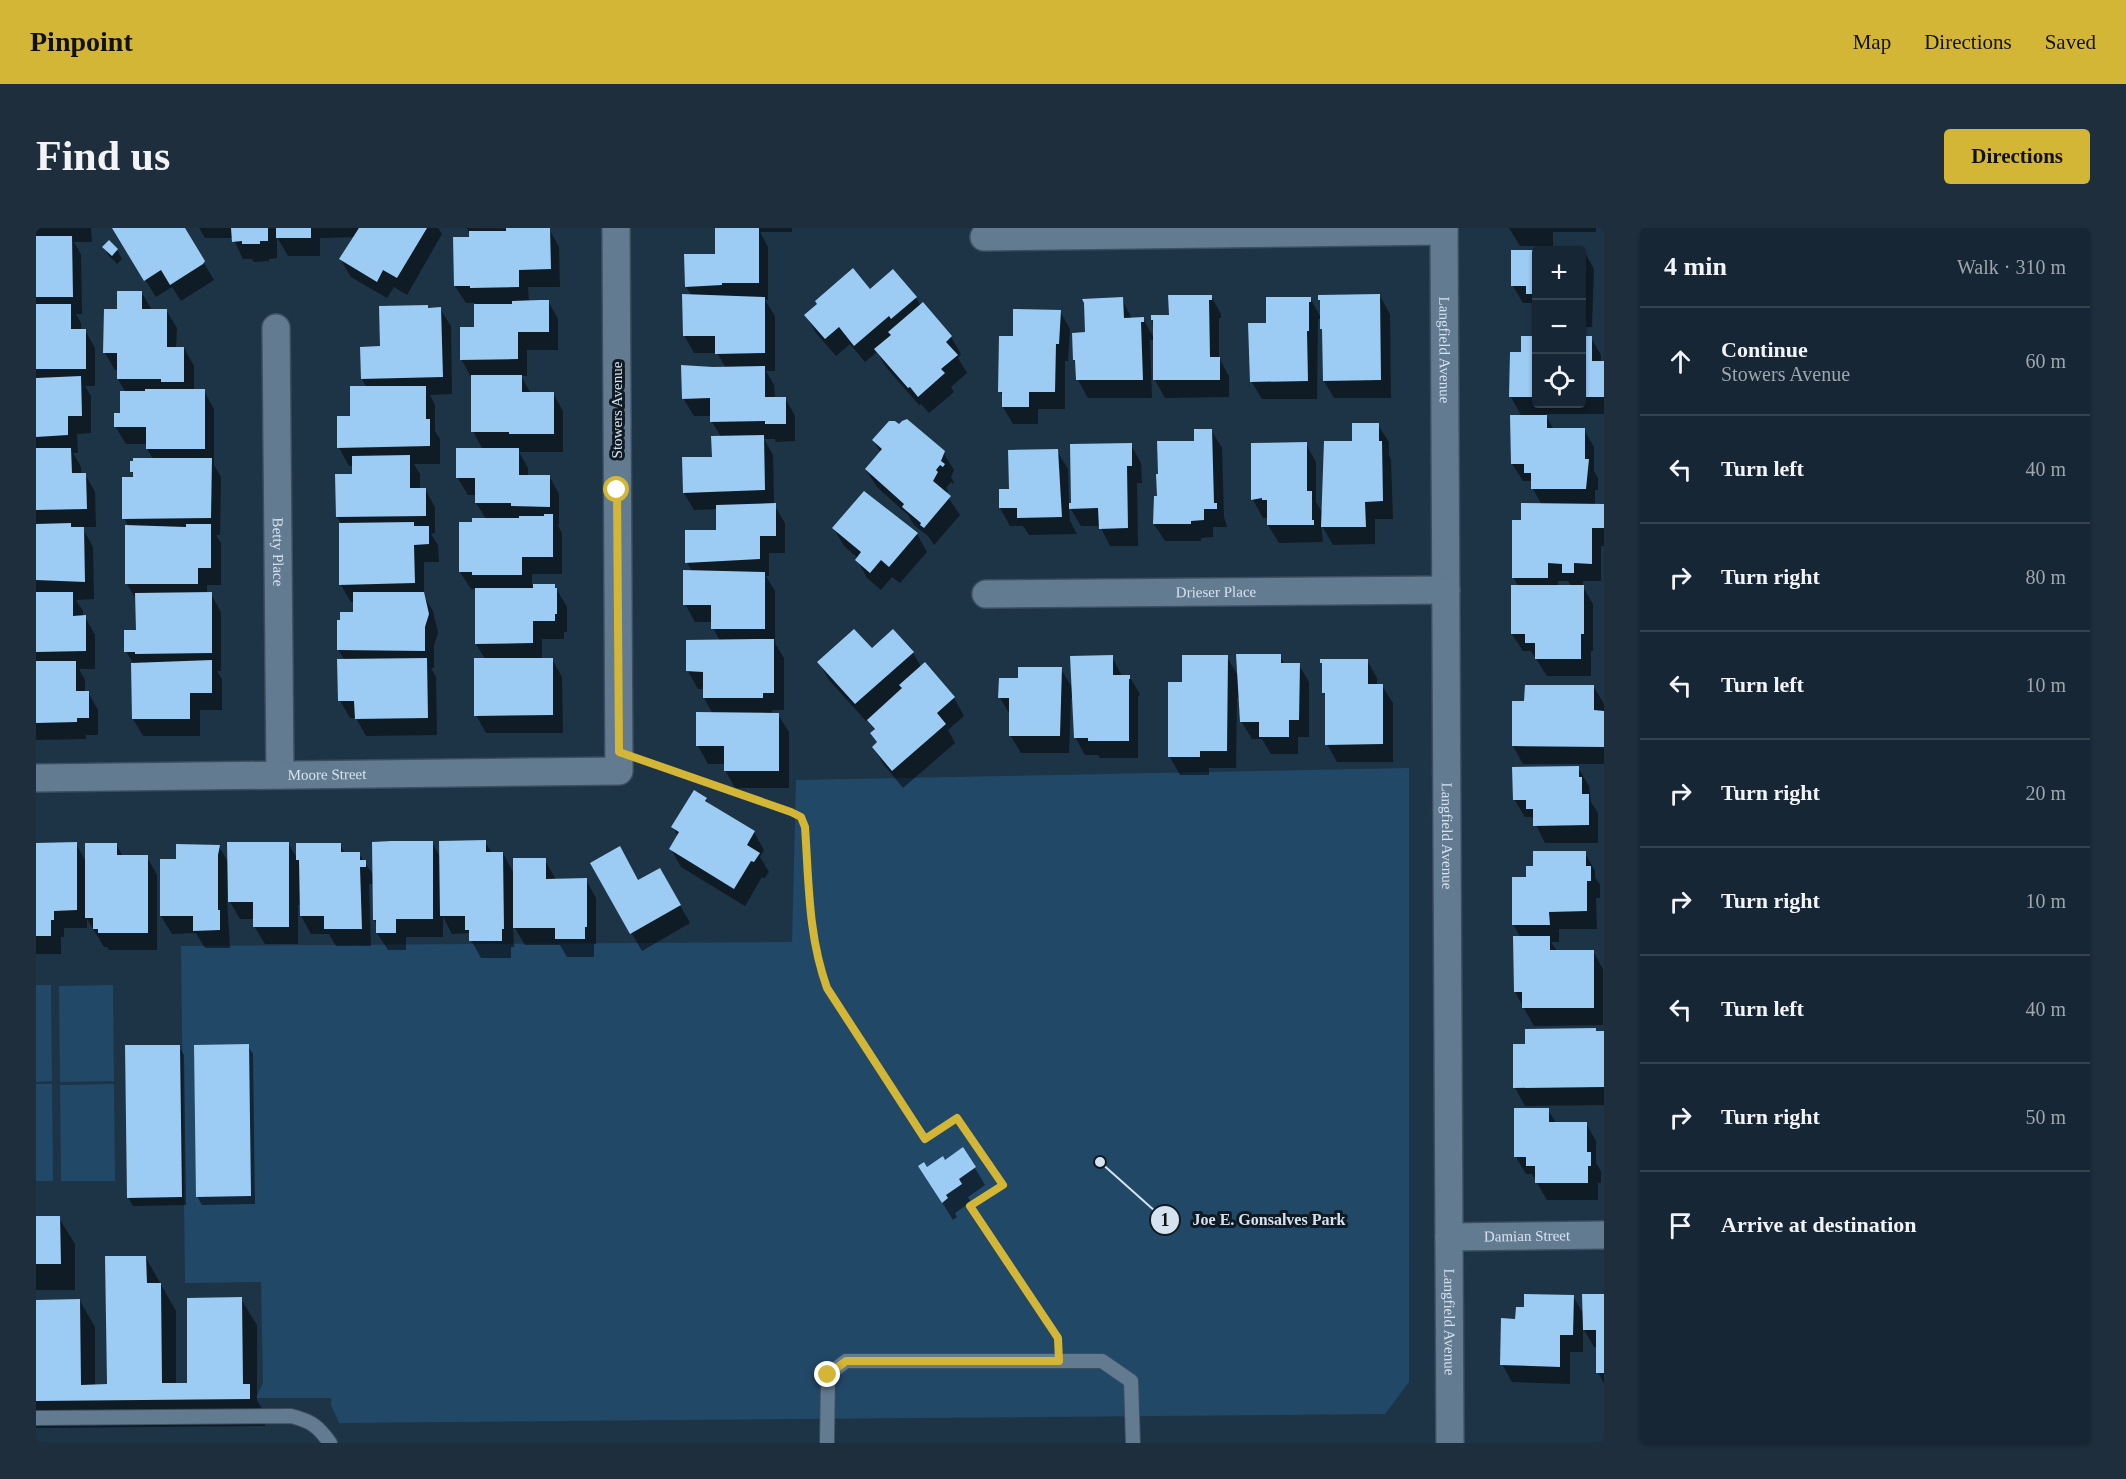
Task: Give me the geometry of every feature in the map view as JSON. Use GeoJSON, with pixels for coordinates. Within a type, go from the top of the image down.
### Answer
{"type":"FeatureCollection","features":[{"type":"Feature","properties":{"kind":"street","name":"Stowers Avenue"},"geometry":{"type":"LineString","coordinates":[[616,228],[619,762]]}},
{"type":"Feature","properties":{"kind":"street"},"geometry":{"type":"LineString","coordinates":[[984,237],[1444,230]]}},
{"type":"Feature","properties":{"kind":"street","name":"Langfield Avenue"},"geometry":{"type":"LineString","coordinates":[[1444,230],[1450,1443]]}},
{"type":"Feature","properties":{"kind":"street","name":"Betty Place"},"geometry":{"type":"LineString","coordinates":[[276,328],[280,775]]}},
{"type":"Feature","properties":{"kind":"street","name":"Drieser Place"},"geometry":{"type":"LineString","coordinates":[[986,594],[1446,590]]}},
{"type":"Feature","properties":{"kind":"street","name":"Moore Street"},"geometry":{"type":"LineString","coordinates":[[36,778],[280,775],[619,762]]}},
{"type":"Feature","properties":{"kind":"street","name":"Damian Street"},"geometry":{"type":"LineString","coordinates":[[1449,1237],[1604,1235]]}},
{"type":"Feature","properties":{"kind":"lane"},"geometry":{"type":"LineString","coordinates":[[827,1443],[828,1375],[846,1361],[1102,1361],[1131,1381],[1133,1443]]}},
{"type":"Feature","properties":{"kind":"lane"},"geometry":{"type":"LineString","coordinates":[[36,1418],[291,1416],[308,1420],[330,1443]]}},
{"type":"Feature","properties":{"kind":"path"},"geometry":{"type":"LineString","coordinates":[[619,762],[791,812],[801,817],[805,827],[812,925],[817,960],[827,988],[925,1139],[957,1118],[1003,1185],[970,1206],[1058,1338],[1059,1361]]}},
{"type":"Feature","properties":{"kind":"shaded area"},"geometry":{"type":"Polygon","coordinates":[[[1409,768],[1409,1382],[1385,1414],[339,1423],[331,1405],[331,1398],[256,1398],[263,1383],[261,1282],[185,1283],[181,946],[792,942],[796,780],[1409,768]]]}},
{"type":"Feature","properties":{"kind":"shaded area"},"geometry":{"type":"Polygon","coordinates":[[[36,985],[51,985],[52,1081],[36,1082],[36,985]]]}},
{"type":"Feature","properties":{"kind":"shaded area"},"geometry":{"type":"Polygon","coordinates":[[[113,985],[114,1081],[60,1082],[59,986],[113,985]]]}},
{"type":"Feature","properties":{"kind":"shaded area"},"geometry":{"type":"Polygon","coordinates":[[[36,1084],[52,1084],[53,1181],[36,1181],[36,1084]]]}},
{"type":"Feature","properties":{"kind":"shaded area"},"geometry":{"type":"Polygon","coordinates":[[[114,1084],[115,1181],[61,1181],[60,1085],[114,1084]]]}},
{"type":"Feature","properties":{"kind":"building"},"geometry":{"type":"Polygon","coordinates":[[[112,228],[185,228],[205,261],[170,285],[161,270],[144,281],[112,228]]]}},
{"type":"Feature","properties":{"kind":"building"},"geometry":{"type":"Polygon","coordinates":[[[231,228],[268,228],[268,241],[260,241],[260,244],[232,242],[231,228]]]}},
{"type":"Feature","properties":{"kind":"building"},"geometry":{"type":"Polygon","coordinates":[[[276,228],[311,228],[311,238],[276,238],[276,228]]]}},
{"type":"Feature","properties":{"kind":"building"},"geometry":{"type":"Polygon","coordinates":[[[359,228],[427,228],[397,278],[383,270],[377,282],[339,259],[359,228]]]}},
{"type":"Feature","properties":{"kind":"building"},"geometry":{"type":"Polygon","coordinates":[[[506,228],[550,228],[551,269],[519,270],[519,287],[454,286],[453,237],[469,237],[469,231],[506,231],[506,228]]]}},
{"type":"Feature","properties":{"kind":"building"},"geometry":{"type":"Polygon","coordinates":[[[715,228],[759,228],[759,283],[722,283],[722,285],[685,287],[684,254],[715,254],[715,228]]]}},
{"type":"Feature","properties":{"kind":"building"},"geometry":{"type":"Polygon","coordinates":[[[36,236],[72,236],[73,297],[36,297],[36,236]]]}},
{"type":"Feature","properties":{"kind":"building"},"geometry":{"type":"Polygon","coordinates":[[[109,240],[118,249],[112,256],[102,247],[109,240]]]}},
{"type":"Feature","properties":{"kind":"building"},"geometry":{"type":"Polygon","coordinates":[[[1511,250],[1532,250],[1532,294],[1526,294],[1526,286],[1511,286],[1511,250]]]}},
{"type":"Feature","properties":{"kind":"building"},"geometry":{"type":"Polygon","coordinates":[[[853,268],[870,289],[893,269],[917,297],[891,319],[889,316],[854,346],[839,327],[825,339],[804,315],[817,304],[815,301],[853,268]]]}},
{"type":"Feature","properties":{"kind":"building"},"geometry":{"type":"Polygon","coordinates":[[[117,291],[142,291],[142,309],[167,309],[167,347],[184,347],[184,382],[161,382],[161,379],[117,379],[117,353],[103,353],[104,309],[117,309],[117,291]]]}},
{"type":"Feature","properties":{"kind":"building"},"geometry":{"type":"Polygon","coordinates":[[[682,294],[765,297],[765,353],[715,354],[715,336],[683,336],[682,294]]]}},
{"type":"Feature","properties":{"kind":"building"},"geometry":{"type":"Polygon","coordinates":[[[1380,294],[1381,380],[1323,381],[1322,329],[1320,329],[1318,295],[1380,294]]]}},
{"type":"Feature","properties":{"kind":"building"},"geometry":{"type":"Polygon","coordinates":[[[1168,295],[1212,295],[1212,300],[1209,300],[1210,357],[1220,357],[1220,380],[1153,380],[1153,320],[1151,320],[1151,315],[1169,315],[1168,295]]]}},
{"type":"Feature","properties":{"kind":"building"},"geometry":{"type":"Polygon","coordinates":[[[1123,297],[1124,318],[1144,317],[1144,322],[1141,322],[1143,380],[1076,380],[1072,333],[1085,332],[1082,299],[1123,297]]]}},
{"type":"Feature","properties":{"kind":"building"},"geometry":{"type":"Polygon","coordinates":[[[1266,297],[1311,297],[1309,331],[1307,331],[1308,381],[1250,382],[1248,323],[1266,323],[1266,297]]]}},
{"type":"Feature","properties":{"kind":"building"},"geometry":{"type":"Polygon","coordinates":[[[549,300],[549,332],[518,332],[518,359],[460,360],[460,327],[474,327],[474,304],[512,304],[512,301],[549,300]]]}},
{"type":"Feature","properties":{"kind":"building"},"geometry":{"type":"Polygon","coordinates":[[[923,302],[952,336],[946,342],[958,355],[941,369],[945,373],[918,397],[874,349],[891,335],[888,332],[923,302]]]}},
{"type":"Feature","properties":{"kind":"building"},"geometry":{"type":"Polygon","coordinates":[[[36,304],[71,304],[71,329],[86,329],[86,369],[36,369],[36,304]]]}},
{"type":"Feature","properties":{"kind":"building"},"geometry":{"type":"Polygon","coordinates":[[[428,305],[428,308],[441,307],[443,377],[361,379],[360,347],[380,346],[379,306],[428,305]]]}},
{"type":"Feature","properties":{"kind":"building"},"geometry":{"type":"Polygon","coordinates":[[[1013,309],[1061,310],[1059,344],[1056,344],[1055,392],[1029,392],[1029,407],[1002,407],[1002,392],[998,392],[999,336],[1013,336],[1013,309]]]}},
{"type":"Feature","properties":{"kind":"building"},"geometry":{"type":"Polygon","coordinates":[[[1521,336],[1532,336],[1532,397],[1509,397],[1510,352],[1521,352],[1521,336]]]}},
{"type":"Feature","properties":{"kind":"building"},"geometry":{"type":"Polygon","coordinates":[[[1586,336],[1592,336],[1592,361],[1604,361],[1604,397],[1586,397],[1586,336]]]}},
{"type":"Feature","properties":{"kind":"building"},"geometry":{"type":"Polygon","coordinates":[[[681,365],[765,366],[765,397],[786,397],[786,424],[765,424],[765,421],[710,422],[710,398],[682,399],[681,365]]]}},
{"type":"Feature","properties":{"kind":"building"},"geometry":{"type":"Polygon","coordinates":[[[471,375],[522,375],[522,392],[554,392],[554,434],[471,432],[471,375]]]}},
{"type":"Feature","properties":{"kind":"building"},"geometry":{"type":"Polygon","coordinates":[[[81,376],[82,416],[68,416],[68,435],[36,437],[36,378],[81,376]]]}},
{"type":"Feature","properties":{"kind":"building"},"geometry":{"type":"Polygon","coordinates":[[[350,386],[426,386],[426,419],[430,419],[430,446],[337,448],[337,416],[350,416],[350,386]]]}},
{"type":"Feature","properties":{"kind":"building"},"geometry":{"type":"Polygon","coordinates":[[[145,389],[205,389],[205,449],[146,449],[146,427],[114,427],[114,413],[120,413],[120,391],[145,391],[145,389]]]}},
{"type":"Feature","properties":{"kind":"building"},"geometry":{"type":"Polygon","coordinates":[[[1510,415],[1547,415],[1547,428],[1585,428],[1585,459],[1589,459],[1586,489],[1531,489],[1531,473],[1524,473],[1524,464],[1511,464],[1510,415]]]}},
{"type":"Feature","properties":{"kind":"building"},"geometry":{"type":"Polygon","coordinates":[[[907,419],[945,451],[941,461],[945,464],[943,467],[940,465],[936,470],[938,472],[933,481],[951,496],[924,528],[902,507],[904,504],[865,469],[882,449],[872,440],[889,421],[899,424],[907,419]]]}},
{"type":"Feature","properties":{"kind":"building"},"geometry":{"type":"Polygon","coordinates":[[[1352,423],[1379,423],[1379,441],[1382,441],[1383,501],[1365,502],[1366,527],[1321,527],[1324,441],[1352,441],[1352,423]]]}},
{"type":"Feature","properties":{"kind":"building"},"geometry":{"type":"Polygon","coordinates":[[[1194,429],[1212,429],[1214,503],[1217,503],[1217,509],[1204,509],[1204,520],[1191,521],[1191,524],[1153,524],[1154,496],[1157,496],[1157,441],[1194,441],[1194,429]]]}},
{"type":"Feature","properties":{"kind":"building"},"geometry":{"type":"Polygon","coordinates":[[[764,435],[765,490],[683,493],[682,457],[712,457],[711,436],[764,435]]]}},
{"type":"Feature","properties":{"kind":"building"},"geometry":{"type":"Polygon","coordinates":[[[1307,442],[1307,491],[1312,491],[1314,525],[1267,525],[1267,500],[1262,500],[1262,498],[1251,500],[1251,443],[1307,442]]]}},
{"type":"Feature","properties":{"kind":"building"},"geometry":{"type":"Polygon","coordinates":[[[1132,443],[1132,466],[1127,466],[1128,528],[1099,529],[1098,508],[1069,509],[1069,503],[1071,503],[1070,444],[1132,443]]]}},
{"type":"Feature","properties":{"kind":"building"},"geometry":{"type":"Polygon","coordinates":[[[36,448],[71,448],[72,473],[86,473],[87,509],[36,510],[36,448]]]}},
{"type":"Feature","properties":{"kind":"building"},"geometry":{"type":"Polygon","coordinates":[[[456,448],[519,448],[519,475],[550,475],[550,507],[511,506],[511,503],[475,503],[475,478],[456,478],[456,448]]]}},
{"type":"Feature","properties":{"kind":"building"},"geometry":{"type":"Polygon","coordinates":[[[1058,449],[1062,517],[1017,518],[1017,508],[999,508],[999,489],[1009,489],[1008,450],[1058,449]]]}},
{"type":"Feature","properties":{"kind":"building"},"geometry":{"type":"Polygon","coordinates":[[[410,455],[410,488],[426,488],[426,516],[336,517],[335,474],[352,474],[352,456],[410,455]]]}},
{"type":"Feature","properties":{"kind":"building"},"geometry":{"type":"Polygon","coordinates":[[[133,458],[212,458],[211,518],[122,519],[122,477],[133,477],[133,472],[130,472],[130,461],[133,461],[133,458]]]}},
{"type":"Feature","properties":{"kind":"building"},"geometry":{"type":"Polygon","coordinates":[[[864,491],[918,533],[889,567],[881,560],[870,573],[855,560],[861,552],[832,528],[864,491]]]}},
{"type":"Feature","properties":{"kind":"building"},"geometry":{"type":"Polygon","coordinates":[[[776,503],[776,536],[760,536],[760,559],[685,563],[685,530],[716,530],[716,505],[776,503]]]}},
{"type":"Feature","properties":{"kind":"building"},"geometry":{"type":"Polygon","coordinates":[[[1521,503],[1604,504],[1604,528],[1592,528],[1592,564],[1574,563],[1574,573],[1562,573],[1562,564],[1548,563],[1548,578],[1512,578],[1512,520],[1521,520],[1521,503]]]}},
{"type":"Feature","properties":{"kind":"building"},"geometry":{"type":"Polygon","coordinates":[[[544,514],[553,514],[553,557],[522,557],[522,575],[472,575],[472,572],[459,572],[459,522],[472,522],[472,518],[519,518],[519,516],[544,516],[544,514]]]}},
{"type":"Feature","properties":{"kind":"building"},"geometry":{"type":"Polygon","coordinates":[[[414,522],[414,526],[429,526],[429,544],[414,545],[415,583],[339,585],[339,523],[414,522]]]}},
{"type":"Feature","properties":{"kind":"building"},"geometry":{"type":"Polygon","coordinates":[[[71,523],[71,527],[84,527],[85,582],[36,580],[36,524],[71,523]]]}},
{"type":"Feature","properties":{"kind":"building"},"geometry":{"type":"Polygon","coordinates":[[[186,524],[211,524],[211,568],[198,568],[198,584],[125,584],[125,525],[186,527],[186,524]]]}},
{"type":"Feature","properties":{"kind":"building"},"geometry":{"type":"Polygon","coordinates":[[[683,570],[765,572],[765,629],[711,629],[711,605],[683,605],[683,570]]]}},
{"type":"Feature","properties":{"kind":"building"},"geometry":{"type":"Polygon","coordinates":[[[533,584],[555,584],[557,614],[555,614],[555,621],[533,621],[533,643],[475,644],[475,588],[533,588],[533,584]]]}},
{"type":"Feature","properties":{"kind":"building"},"geometry":{"type":"Polygon","coordinates":[[[1511,585],[1584,585],[1584,634],[1581,634],[1581,659],[1535,659],[1535,643],[1525,643],[1525,634],[1511,634],[1511,585]]]}},
{"type":"Feature","properties":{"kind":"building"},"geometry":{"type":"Polygon","coordinates":[[[36,592],[73,592],[73,616],[86,615],[86,651],[36,652],[36,592]]]}},
{"type":"Feature","properties":{"kind":"building"},"geometry":{"type":"Polygon","coordinates":[[[212,592],[212,653],[135,654],[135,652],[124,652],[124,630],[136,630],[135,593],[212,592]]]}},
{"type":"Feature","properties":{"kind":"building"},"geometry":{"type":"Polygon","coordinates":[[[353,592],[424,592],[429,614],[425,627],[425,651],[337,650],[337,620],[340,620],[340,612],[353,612],[353,592]]]}},
{"type":"Feature","properties":{"kind":"building"},"geometry":{"type":"Polygon","coordinates":[[[854,629],[872,648],[893,629],[914,652],[855,704],[817,662],[854,629]]]}},
{"type":"Feature","properties":{"kind":"building"},"geometry":{"type":"Polygon","coordinates":[[[774,639],[774,693],[763,693],[763,698],[703,698],[703,672],[686,671],[686,640],[774,639]]]}},
{"type":"Feature","properties":{"kind":"building"},"geometry":{"type":"Polygon","coordinates":[[[1236,654],[1281,654],[1281,663],[1300,663],[1299,720],[1289,720],[1289,737],[1259,737],[1259,722],[1240,722],[1236,654]]]}},
{"type":"Feature","properties":{"kind":"building"},"geometry":{"type":"Polygon","coordinates":[[[1113,655],[1113,675],[1130,675],[1129,741],[1088,741],[1088,738],[1074,738],[1070,656],[1113,655]]]}},
{"type":"Feature","properties":{"kind":"building"},"geometry":{"type":"Polygon","coordinates":[[[1182,655],[1228,655],[1227,751],[1200,751],[1200,757],[1168,757],[1168,682],[1182,682],[1182,655]]]}},
{"type":"Feature","properties":{"kind":"building"},"geometry":{"type":"Polygon","coordinates":[[[427,658],[428,718],[355,719],[354,701],[338,701],[337,659],[427,658]]]}},
{"type":"Feature","properties":{"kind":"building"},"geometry":{"type":"Polygon","coordinates":[[[474,658],[553,658],[553,715],[474,716],[474,658]]]}},
{"type":"Feature","properties":{"kind":"building"},"geometry":{"type":"Polygon","coordinates":[[[1320,659],[1368,659],[1368,684],[1383,684],[1383,744],[1325,745],[1325,693],[1322,693],[1320,659]]]}},
{"type":"Feature","properties":{"kind":"building"},"geometry":{"type":"Polygon","coordinates":[[[212,660],[212,693],[190,693],[190,719],[132,719],[131,663],[212,660]]]}},
{"type":"Feature","properties":{"kind":"building"},"geometry":{"type":"Polygon","coordinates":[[[36,661],[76,661],[76,691],[89,691],[89,718],[77,718],[77,722],[36,723],[36,661]]]}},
{"type":"Feature","properties":{"kind":"building"},"geometry":{"type":"Polygon","coordinates":[[[925,662],[955,697],[937,713],[946,724],[892,771],[872,747],[877,742],[870,733],[875,729],[867,720],[902,688],[899,685],[925,662]]]}},
{"type":"Feature","properties":{"kind":"building"},"geometry":{"type":"Polygon","coordinates":[[[1018,667],[1062,667],[1060,736],[1009,736],[1009,698],[998,698],[999,678],[1018,678],[1018,667]]]}},
{"type":"Feature","properties":{"kind":"building"},"geometry":{"type":"Polygon","coordinates":[[[1525,685],[1594,685],[1594,710],[1604,711],[1604,747],[1512,746],[1512,701],[1524,701],[1525,685]]]}},
{"type":"Feature","properties":{"kind":"building"},"geometry":{"type":"Polygon","coordinates":[[[696,712],[779,713],[779,771],[724,771],[724,746],[696,746],[696,712]]]}},
{"type":"Feature","properties":{"kind":"building"},"geometry":{"type":"Polygon","coordinates":[[[1579,766],[1579,777],[1582,777],[1582,794],[1589,794],[1589,825],[1533,826],[1533,809],[1526,809],[1526,800],[1513,800],[1512,767],[1579,766]]]}},
{"type":"Feature","properties":{"kind":"building"},"geometry":{"type":"Polygon","coordinates":[[[694,790],[707,798],[705,801],[755,831],[747,845],[760,853],[754,862],[751,861],[734,889],[669,849],[679,832],[671,827],[694,790]]]}},
{"type":"Feature","properties":{"kind":"building"},"geometry":{"type":"Polygon","coordinates":[[[486,840],[486,852],[503,852],[504,929],[502,929],[502,941],[469,941],[469,930],[465,930],[465,916],[440,916],[439,841],[486,840]]]}},
{"type":"Feature","properties":{"kind":"building"},"geometry":{"type":"Polygon","coordinates":[[[433,841],[433,919],[396,919],[396,933],[376,933],[376,920],[373,920],[372,842],[433,841]]]}},
{"type":"Feature","properties":{"kind":"building"},"geometry":{"type":"Polygon","coordinates":[[[77,842],[77,910],[54,911],[54,920],[51,920],[51,936],[36,936],[36,843],[77,842]]]}},
{"type":"Feature","properties":{"kind":"building"},"geometry":{"type":"Polygon","coordinates":[[[227,842],[289,842],[289,927],[253,927],[253,902],[228,902],[227,842]]]}},
{"type":"Feature","properties":{"kind":"building"},"geometry":{"type":"Polygon","coordinates":[[[85,843],[117,843],[117,855],[148,855],[148,933],[98,933],[98,929],[93,929],[93,918],[85,918],[85,843]]]}},
{"type":"Feature","properties":{"kind":"building"},"geometry":{"type":"Polygon","coordinates":[[[296,843],[341,843],[341,852],[360,852],[360,860],[366,860],[366,867],[360,867],[362,929],[324,929],[324,916],[300,916],[299,860],[296,860],[296,843]]]}},
{"type":"Feature","properties":{"kind":"building"},"geometry":{"type":"Polygon","coordinates":[[[176,844],[220,845],[218,910],[220,910],[220,930],[193,931],[193,916],[160,916],[160,859],[176,859],[176,844]]]}},
{"type":"Feature","properties":{"kind":"building"},"geometry":{"type":"Polygon","coordinates":[[[620,846],[638,880],[660,868],[681,905],[630,934],[590,863],[620,846]]]}},
{"type":"Feature","properties":{"kind":"building"},"geometry":{"type":"Polygon","coordinates":[[[1533,851],[1586,851],[1586,866],[1591,866],[1591,881],[1587,881],[1587,911],[1549,912],[1550,925],[1512,925],[1512,877],[1526,877],[1526,866],[1533,866],[1533,851]]]}},
{"type":"Feature","properties":{"kind":"building"},"geometry":{"type":"Polygon","coordinates":[[[513,858],[546,858],[546,879],[587,878],[585,939],[555,939],[555,928],[513,928],[513,858]]]}},
{"type":"Feature","properties":{"kind":"building"},"geometry":{"type":"Polygon","coordinates":[[[1513,936],[1550,936],[1550,950],[1594,950],[1594,1008],[1522,1008],[1522,992],[1514,992],[1513,936]]]}},
{"type":"Feature","properties":{"kind":"building"},"geometry":{"type":"Polygon","coordinates":[[[1596,1028],[1596,1031],[1604,1031],[1604,1087],[1513,1088],[1513,1044],[1525,1044],[1525,1029],[1596,1028]]]}},
{"type":"Feature","properties":{"kind":"building"},"geometry":{"type":"Polygon","coordinates":[[[249,1044],[251,1196],[196,1197],[194,1045],[249,1044]]]}},
{"type":"Feature","properties":{"kind":"building"},"geometry":{"type":"Polygon","coordinates":[[[125,1045],[180,1045],[182,1197],[127,1198],[125,1045]]]}},
{"type":"Feature","properties":{"kind":"building"},"geometry":{"type":"Polygon","coordinates":[[[1514,1108],[1549,1108],[1549,1122],[1587,1122],[1587,1152],[1591,1152],[1588,1183],[1535,1183],[1535,1166],[1526,1166],[1526,1157],[1514,1157],[1514,1108]]]}},
{"type":"Feature","properties":{"kind":"building"},"geometry":{"type":"Polygon","coordinates":[[[963,1147],[976,1167],[959,1179],[962,1184],[946,1195],[948,1198],[942,1203],[918,1166],[924,1162],[927,1167],[943,1156],[945,1160],[963,1147]]]}},
{"type":"Feature","properties":{"kind":"building"},"geometry":{"type":"Polygon","coordinates":[[[36,1216],[60,1216],[61,1264],[36,1264],[36,1216]]]}},
{"type":"Feature","properties":{"kind":"building"},"geometry":{"type":"Polygon","coordinates":[[[105,1256],[146,1256],[147,1283],[161,1283],[162,1383],[187,1383],[187,1298],[242,1297],[243,1384],[250,1384],[250,1399],[36,1401],[36,1300],[80,1299],[81,1385],[107,1384],[105,1256]]]}},
{"type":"Feature","properties":{"kind":"building"},"geometry":{"type":"Polygon","coordinates":[[[1524,1294],[1574,1295],[1573,1335],[1560,1335],[1560,1367],[1500,1365],[1501,1318],[1515,1319],[1516,1307],[1524,1307],[1524,1294]]]}},
{"type":"Feature","properties":{"kind":"building"},"geometry":{"type":"Polygon","coordinates":[[[1582,1294],[1604,1294],[1604,1373],[1596,1373],[1596,1330],[1583,1330],[1582,1294]]]}},
{"type":"Feature","properties":{"kind":"place","name":"Joe E. Gonsalves Park"},"geometry":{"type":"Point","coordinates":[1100,1162]}},
{"type":"Feature","properties":{"kind":"route"},"geometry":{"type":"LineString","coordinates":[[617,490],[619,752],[801,817],[805,827],[812,925],[817,960],[827,988],[925,1139],[957,1118],[1003,1185],[970,1206],[1058,1338],[1059,1361],[846,1361],[828,1375]]}}]}
